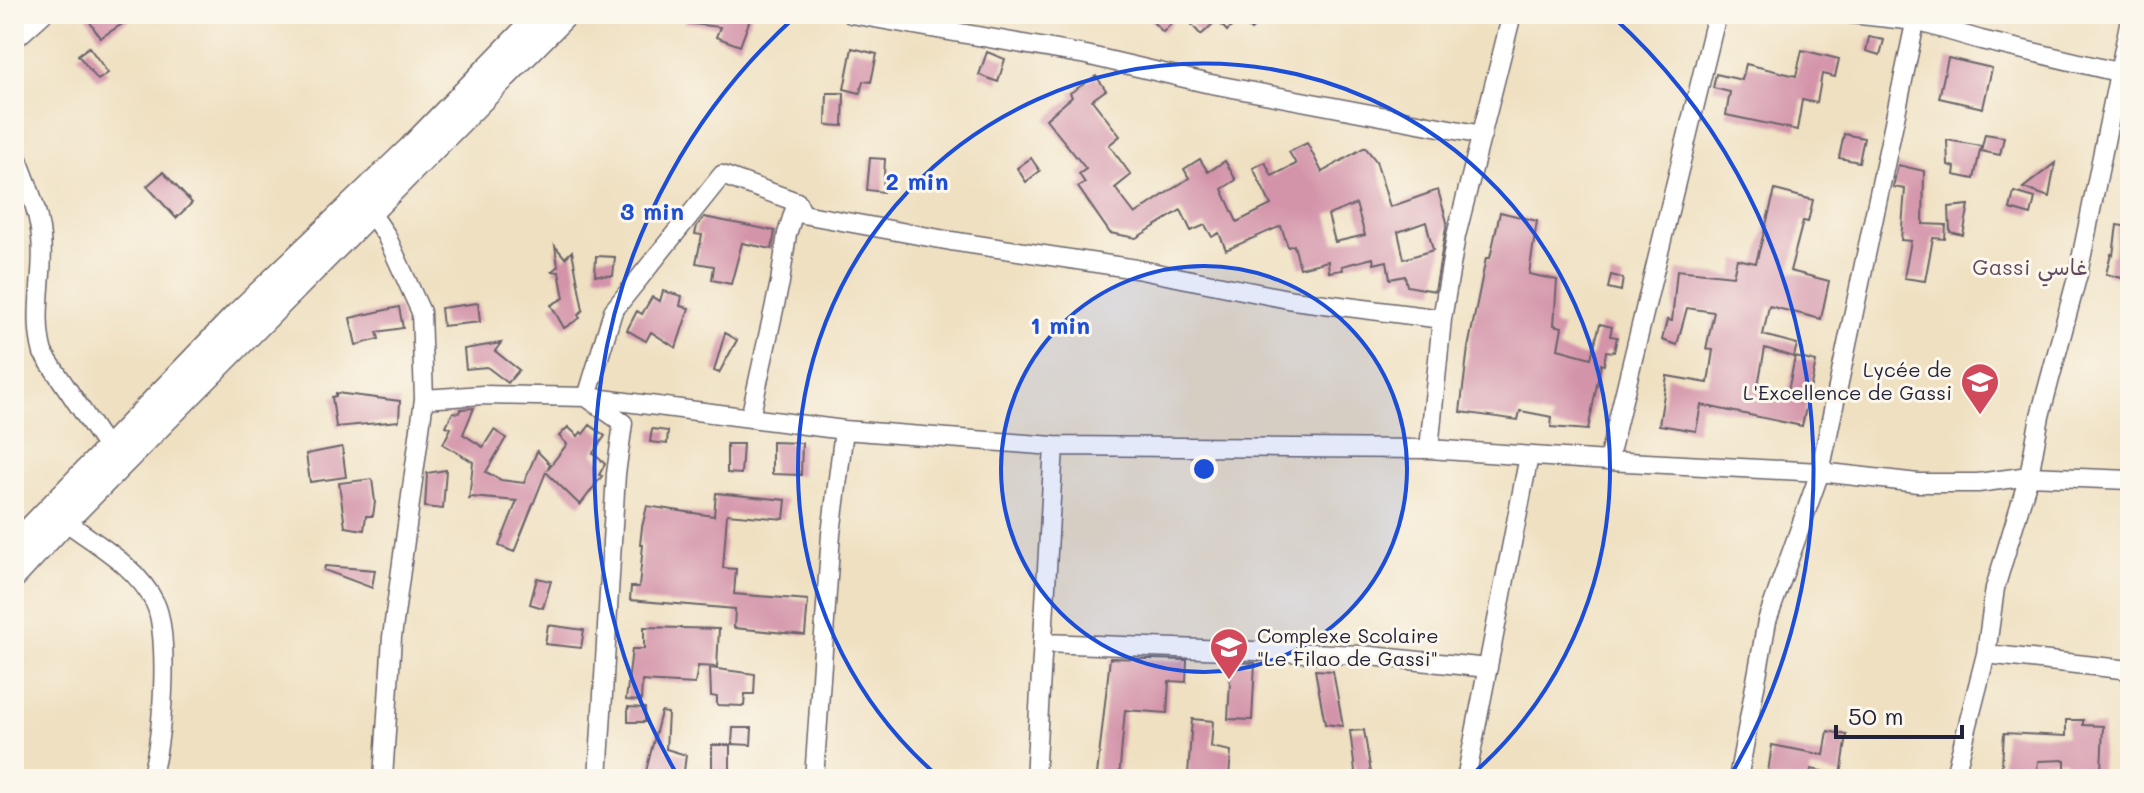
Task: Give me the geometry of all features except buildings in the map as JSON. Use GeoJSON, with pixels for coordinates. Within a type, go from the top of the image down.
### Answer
{"type":"FeatureCollection","features":[{"type":"Feature","properties":{"kind":"main road"},"geometry":{"type":"LineString","coordinates":[[14,576],[371,213],[541,14]]}},
{"type":"Feature","properties":{"kind":"main road"},"geometry":{"type":"LineString","coordinates":[[14,546],[236,316],[566,14]]}},
{"type":"Feature","properties":{"kind":"street"},"geometry":{"type":"LineString","coordinates":[[14,40],[43,14]]}},
{"type":"Feature","properties":{"kind":"street"},"geometry":{"type":"LineString","coordinates":[[851,14],[1086,55],[1206,83],[1482,135]]}},
{"type":"Feature","properties":{"kind":"street"},"geometry":{"type":"LineString","coordinates":[[1429,449],[1442,319],[1456,236],[1512,14]]}},
{"type":"Feature","properties":{"kind":"street"},"geometry":{"type":"LineString","coordinates":[[1608,461],[1717,14]]}},
{"type":"Feature","properties":{"kind":"street"},"geometry":{"type":"LineString","coordinates":[[1851,14],[1916,18],[1981,40],[2125,73]]}},
{"type":"Feature","properties":{"kind":"street"},"geometry":{"type":"LineString","coordinates":[[1738,779],[1767,621],[1820,472],[1916,18]]}},
{"type":"Feature","properties":{"kind":"street"},"geometry":{"type":"LineString","coordinates":[[1954,779],[1986,654],[1995,588],[2029,476],[2040,416],[2078,274],[2125,73],[2130,19]]}},
{"type":"Feature","properties":{"kind":"street"},"geometry":{"type":"LineString","coordinates":[[14,148],[40,224],[38,335],[43,353],[108,449]]}},
{"type":"Feature","properties":{"kind":"street"},"geometry":{"type":"LineString","coordinates":[[587,397],[613,311],[722,175],[797,202],[803,214],[1136,269],[1293,300],[1442,319]]}},
{"type":"Feature","properties":{"kind":"street"},"geometry":{"type":"LineString","coordinates":[[750,418],[780,282],[787,234],[797,202]]}},
{"type":"Feature","properties":{"kind":"street"},"geometry":{"type":"LineString","coordinates":[[371,213],[386,235],[421,312],[424,399],[392,637],[383,779]]}},
{"type":"Feature","properties":{"kind":"street"},"geometry":{"type":"LineString","coordinates":[[424,399],[483,395],[587,397],[844,430],[1054,446],[1429,449],[1820,472],[1918,483],[1978,483],[2029,476],[2130,480]]}},
{"type":"Feature","properties":{"kind":"street"},"geometry":{"type":"LineString","coordinates":[[587,397],[623,423],[616,474],[598,779]]}},
{"type":"Feature","properties":{"kind":"street"},"geometry":{"type":"LineString","coordinates":[[814,779],[831,534],[844,430]]}},
{"type":"Feature","properties":{"kind":"street"},"geometry":{"type":"LineString","coordinates":[[1035,779],[1054,446]]}},
{"type":"Feature","properties":{"kind":"street"},"geometry":{"type":"LineString","coordinates":[[1466,779],[1529,456]]}},
{"type":"Feature","properties":{"kind":"street"},"geometry":{"type":"LineString","coordinates":[[65,521],[130,569],[156,604],[162,640],[161,723],[157,763],[150,779]]}},
{"type":"Feature","properties":{"kind":"street"},"geometry":{"type":"LineString","coordinates":[[1044,643],[1361,655],[1488,668]]}},
{"type":"Feature","properties":{"kind":"street"},"geometry":{"type":"LineString","coordinates":[[1986,654],[2130,670]]}},
{"type":"Feature","properties":{"kind":"place","name":"Lycée de L'Excellence de Gassi"},"geometry":{"type":"Point","coordinates":[1980,416]}},
{"type":"Feature","properties":{"kind":"place","name":"Complexe Scolaire \"Le Filao de Gassi\""},"geometry":{"type":"Point","coordinates":[1229,681]}},
{"type":"Feature","properties":{"kind":"district","name":"Gassi غاسي"},"geometry":{"type":"Point","coordinates":[2030,267]}}]}
